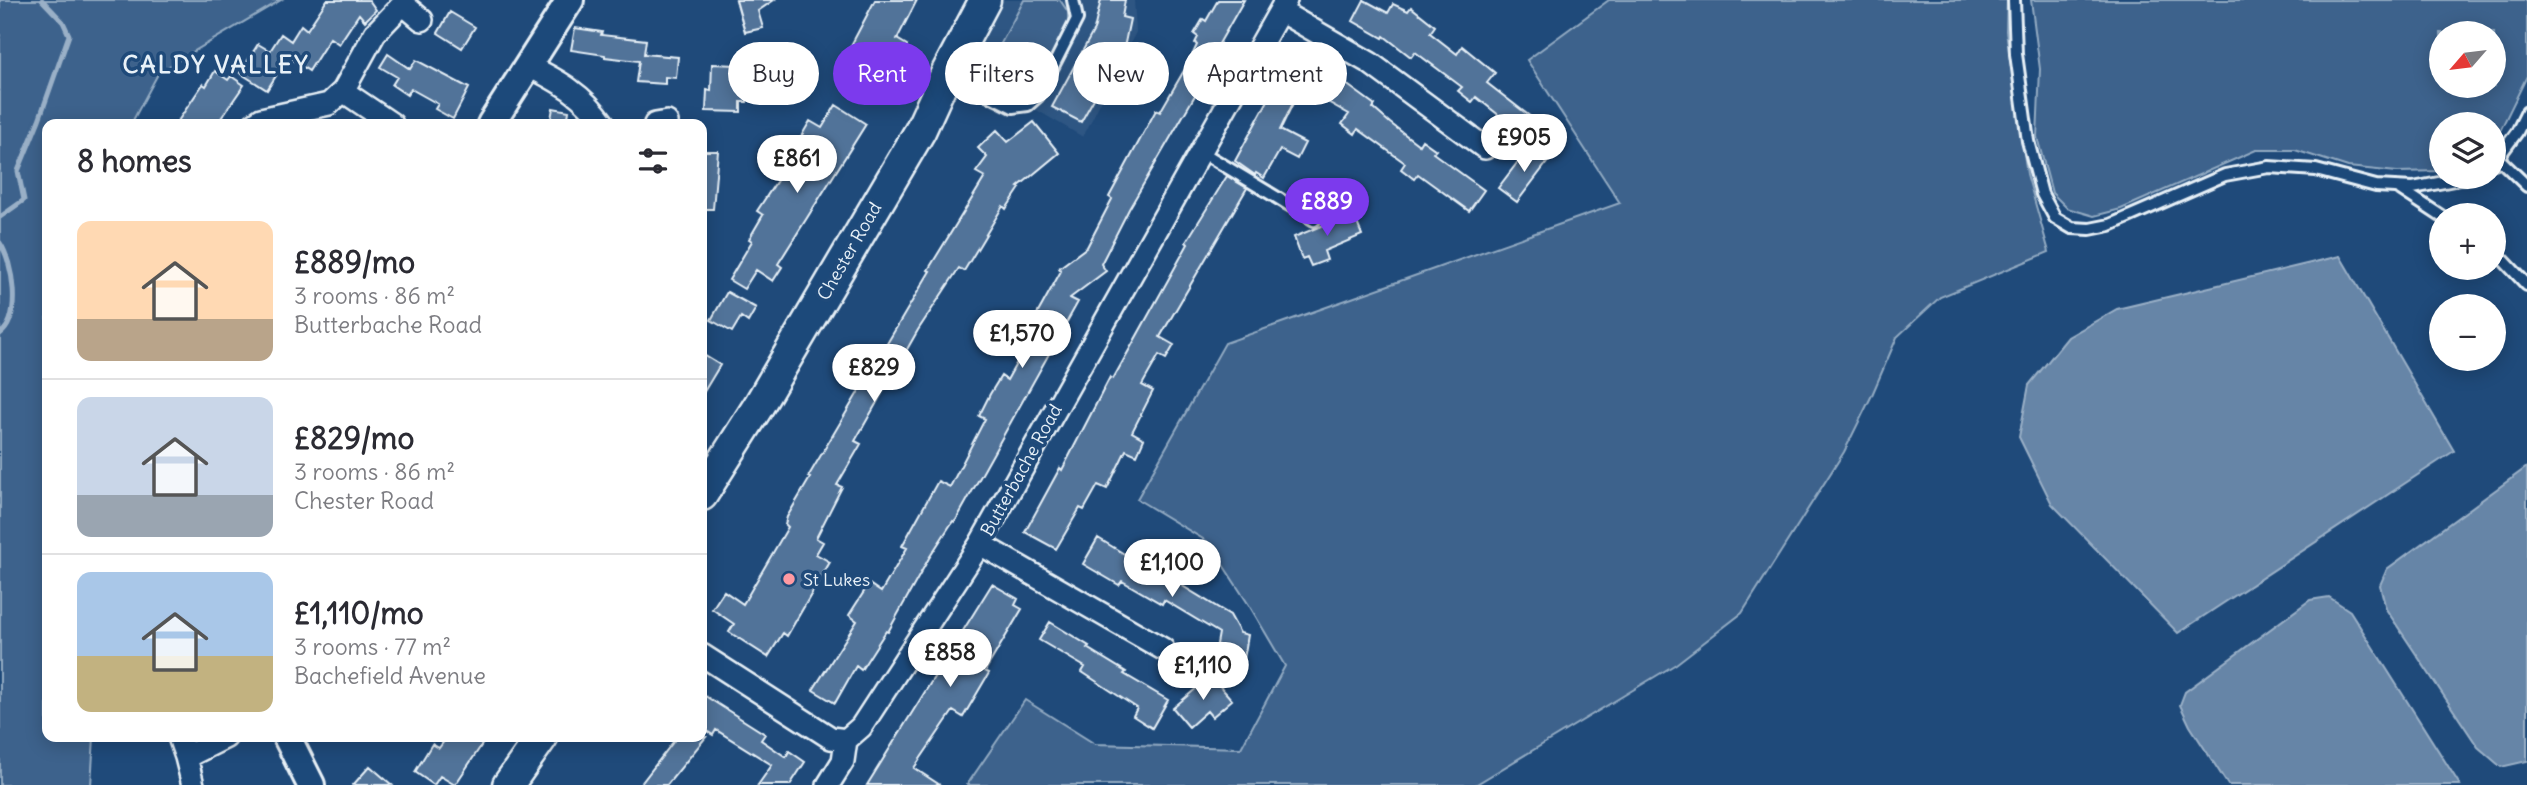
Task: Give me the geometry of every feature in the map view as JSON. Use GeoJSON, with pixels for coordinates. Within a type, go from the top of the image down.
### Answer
{"type":"FeatureCollection","features":[{"type":"Feature","properties":{"kind":"main road","name":"Chester Road"},"geometry":{"type":"LineString","coordinates":[[963,42],[985,0]]}},
{"type":"Feature","properties":{"kind":"main road","name":"Chester Road"},"geometry":{"type":"LineString","coordinates":[[707,487],[759,405],[920,131],[945,77]]}},
{"type":"Feature","properties":{"kind":"main road"},"geometry":{"type":"LineString","coordinates":[[508,785],[538,742]]}},
{"type":"Feature","properties":{"kind":"street"},"geometry":{"type":"LineString","coordinates":[[494,119],[570,0]]}},
{"type":"Feature","properties":{"kind":"street"},"geometry":{"type":"LineString","coordinates":[[261,119],[329,104],[344,91],[375,33],[404,2],[422,20]]}},
{"type":"Feature","properties":{"kind":"street"},"geometry":{"type":"LineString","coordinates":[[1283,6],[1427,103],[1485,148]]}},
{"type":"Feature","properties":{"kind":"street","name":"Butterbache Road"},"geometry":{"type":"LineString","coordinates":[[830,784],[843,761],[846,740],[861,727],[980,544],[1283,6]]}},
{"type":"Feature","properties":{"kind":"street"},"geometry":{"type":"LineString","coordinates":[[527,65],[556,80],[590,104],[600,119]]}},
{"type":"Feature","properties":{"kind":"street"},"geometry":{"type":"LineString","coordinates":[[344,91],[385,119]]}},
{"type":"Feature","properties":{"kind":"street"},"geometry":{"type":"LineString","coordinates":[[980,544],[1163,649]]}},
{"type":"Feature","properties":{"kind":"street"},"geometry":{"type":"LineString","coordinates":[[707,658],[831,738],[846,740]]}},
{"type":"Feature","properties":{"kind":"street"},"geometry":{"type":"LineString","coordinates":[[193,785],[182,747],[204,742]]}},
{"type":"Feature","properties":{"kind":"street"},"geometry":{"type":"LineString","coordinates":[[290,742],[311,785]]}},
{"type":"Feature","properties":{"kind":"lane"},"geometry":{"type":"LineString","coordinates":[[1059,55],[1077,19],[1073,0]]}},
{"type":"Feature","properties":{"kind":"lane"},"geometry":{"type":"LineString","coordinates":[[2014,0],[2016,54],[2028,141],[2042,194],[2055,218],[2072,228],[2090,229],[2110,225],[2225,175],[2269,167],[2316,170],[2376,186],[2413,188],[2429,185]]}},
{"type":"Feature","properties":{"kind":"lane"},"geometry":{"type":"LineString","coordinates":[[1009,105],[1028,105]]}},
{"type":"Feature","properties":{"kind":"lane"},"geometry":{"type":"LineString","coordinates":[[2506,147],[2527,112]]}},
{"type":"Feature","properties":{"kind":"lane"},"geometry":{"type":"LineString","coordinates":[[1200,151],[1314,220],[1331,200]]}},
{"type":"Feature","properties":{"kind":"lane"},"geometry":{"type":"LineString","coordinates":[[2506,168],[2527,186]]}},
{"type":"Feature","properties":{"kind":"lane"},"geometry":{"type":"LineString","coordinates":[[2398,187],[2429,208]]}},
{"type":"Feature","properties":{"kind":"lane"},"geometry":{"type":"LineString","coordinates":[[2506,263],[2527,285]]}},
{"type":"Feature","properties":{"kind":"shaded area"},"geometry":{"type":"Polygon","coordinates":[[[0,0],[281,0],[159,72],[134,119],[42,119],[42,742],[94,742],[91,785],[0,785],[0,0]]]}},
{"type":"Feature","properties":{"kind":"shaded area"},"geometry":{"type":"Polygon","coordinates":[[[1000,0],[1134,0],[1136,32],[1131,42],[1073,42],[1073,105],[1099,105],[1083,137],[1028,105],[1059,105],[1059,42],[977,42],[1000,0]]]}},
{"type":"Feature","properties":{"kind":"shaded area"},"geometry":{"type":"Polygon","coordinates":[[[1024,0],[1060,0],[1068,12],[1068,26],[1059,43],[1002,42],[1024,0]]]}},
{"type":"Feature","properties":{"kind":"shaded area"},"geometry":{"type":"Polygon","coordinates":[[[1609,0],[2007,0],[2006,31],[2027,174],[2049,252],[1940,297],[1897,337],[1844,452],[1742,613],[1676,664],[1475,785],[967,785],[1025,700],[1095,744],[1241,748],[1285,666],[1208,542],[1137,499],[1225,343],[1620,203],[1527,60],[1609,0]]]}},
{"type":"Feature","properties":{"kind":"shaded area"},"geometry":{"type":"Polygon","coordinates":[[[2031,0],[2527,0],[2527,76],[2506,119],[2506,112],[2429,112],[2429,171],[2397,172],[2348,167],[2295,150],[2256,150],[2121,209],[2094,216],[2067,208],[2052,193],[2037,137],[2040,69],[2031,0]]]}},
{"type":"Feature","properties":{"kind":"shaded area"},"geometry":{"type":"Polygon","coordinates":[[[988,105],[1028,105],[1010,116],[988,105]]]}},
{"type":"Feature","properties":{"kind":"shaded area"},"geometry":{"type":"Polygon","coordinates":[[[2340,256],[2454,451],[2178,633],[2052,504],[2019,437],[2029,385],[2068,337],[2117,309],[2340,256]]]}},
{"type":"Feature","properties":{"kind":"shaded area"},"geometry":{"type":"Polygon","coordinates":[[[2527,467],[2527,761],[2501,767],[2478,747],[2386,609],[2380,585],[2387,569],[2527,467]]]}},
{"type":"Feature","properties":{"kind":"shaded area"},"geometry":{"type":"Polygon","coordinates":[[[2329,597],[2350,611],[2460,785],[2228,785],[2190,726],[2180,705],[2185,692],[2310,600],[2329,597]]]}},
{"type":"Feature","properties":{"kind":"building"},"geometry":{"type":"Polygon","coordinates":[[[327,0],[369,0],[376,10],[365,21],[359,14],[339,44],[330,38],[309,71],[288,57],[267,90],[240,73],[258,44],[270,51],[281,34],[291,41],[301,25],[307,30],[327,0]]]}},
{"type":"Feature","properties":{"kind":"building"},"geometry":{"type":"Polygon","coordinates":[[[736,0],[774,0],[758,11],[763,28],[745,32],[736,0]]]}},
{"type":"Feature","properties":{"kind":"building"},"geometry":{"type":"Polygon","coordinates":[[[875,0],[917,0],[897,39],[902,42],[853,42],[875,0]]]}},
{"type":"Feature","properties":{"kind":"building"},"geometry":{"type":"Polygon","coordinates":[[[1101,0],[1125,0],[1122,17],[1130,19],[1125,42],[1087,42],[1094,30],[1101,0]]]}},
{"type":"Feature","properties":{"kind":"building"},"geometry":{"type":"Polygon","coordinates":[[[1218,0],[1244,0],[1220,42],[1196,42],[1198,37],[1194,34],[1203,19],[1206,21],[1218,0]]]}},
{"type":"Feature","properties":{"kind":"building"},"geometry":{"type":"Polygon","coordinates":[[[1364,0],[1388,13],[1393,4],[1408,11],[1411,7],[1435,26],[1430,33],[1457,54],[1462,46],[1495,73],[1487,83],[1558,138],[1530,140],[1476,97],[1472,102],[1458,91],[1462,87],[1415,52],[1411,57],[1384,36],[1383,38],[1353,21],[1364,0]]]}},
{"type":"Feature","properties":{"kind":"building"},"geometry":{"type":"Polygon","coordinates":[[[450,12],[475,27],[462,48],[438,33],[450,12]]]}},
{"type":"Feature","properties":{"kind":"building"},"geometry":{"type":"Polygon","coordinates":[[[575,28],[602,32],[601,35],[646,40],[644,54],[678,57],[676,78],[665,77],[665,84],[636,82],[639,61],[571,50],[575,28]]]}},
{"type":"Feature","properties":{"kind":"building"},"geometry":{"type":"Polygon","coordinates":[[[388,54],[410,69],[416,60],[469,88],[453,119],[435,109],[438,104],[411,89],[407,95],[392,85],[397,77],[380,67],[388,54]]]}},
{"type":"Feature","properties":{"kind":"building"},"geometry":{"type":"Polygon","coordinates":[[[712,64],[728,65],[728,105],[741,105],[741,112],[706,111],[707,90],[711,91],[712,64]]]}},
{"type":"Feature","properties":{"kind":"building"},"geometry":{"type":"Polygon","coordinates":[[[1073,68],[1073,105],[1090,105],[1081,122],[1052,107],[1059,105],[1059,94],[1073,68]]]}},
{"type":"Feature","properties":{"kind":"building"},"geometry":{"type":"Polygon","coordinates":[[[215,71],[228,80],[231,76],[244,85],[220,119],[179,119],[203,84],[206,86],[215,71]]]}},
{"type":"Feature","properties":{"kind":"building"},"geometry":{"type":"Polygon","coordinates":[[[1183,72],[1183,105],[1189,105],[1129,209],[1101,264],[1106,271],[1070,298],[1078,302],[955,522],[953,521],[929,558],[888,632],[886,631],[861,670],[856,666],[835,703],[813,690],[857,621],[849,615],[869,584],[881,592],[907,548],[902,546],[938,481],[950,487],[985,419],[979,416],[990,394],[1001,376],[1007,380],[1040,321],[1035,318],[1061,271],[1059,268],[1087,247],[1112,199],[1109,197],[1156,110],[1160,112],[1164,105],[1169,105],[1169,96],[1183,72]]]}},
{"type":"Feature","properties":{"kind":"building"},"geometry":{"type":"Polygon","coordinates":[[[1347,85],[1375,105],[1373,108],[1390,123],[1419,145],[1422,140],[1436,150],[1433,153],[1484,190],[1469,211],[1418,174],[1414,179],[1401,169],[1405,163],[1358,129],[1355,134],[1342,124],[1349,114],[1333,105],[1347,105],[1347,85]]]}},
{"type":"Feature","properties":{"kind":"building"},"geometry":{"type":"Polygon","coordinates":[[[836,105],[866,124],[778,264],[782,267],[773,281],[756,270],[744,289],[729,280],[752,241],[749,239],[763,215],[757,211],[782,173],[789,178],[808,145],[799,140],[810,121],[822,128],[836,105]]]}},
{"type":"Feature","properties":{"kind":"building"},"geometry":{"type":"Polygon","coordinates":[[[1265,105],[1292,105],[1280,130],[1305,143],[1297,159],[1280,150],[1264,178],[1235,161],[1265,105]]]}},
{"type":"Feature","properties":{"kind":"building"},"geometry":{"type":"Polygon","coordinates":[[[553,108],[569,111],[568,119],[551,119],[553,108]]]}},
{"type":"Feature","properties":{"kind":"building"},"geometry":{"type":"Polygon","coordinates":[[[1034,122],[1059,153],[1018,187],[1020,188],[1006,209],[1003,206],[964,271],[959,268],[918,330],[855,441],[861,444],[837,485],[842,487],[816,538],[823,542],[816,554],[830,562],[787,636],[783,633],[768,657],[729,632],[734,624],[712,609],[724,591],[743,604],[788,527],[785,524],[787,517],[810,478],[808,477],[985,177],[976,172],[987,157],[978,148],[997,130],[1008,142],[1034,122]]]}},
{"type":"Feature","properties":{"kind":"building"},"geometry":{"type":"Polygon","coordinates":[[[1530,146],[1549,160],[1517,202],[1498,188],[1530,146]]]}},
{"type":"Feature","properties":{"kind":"building"},"geometry":{"type":"Polygon","coordinates":[[[707,151],[718,151],[713,209],[707,209],[707,151]]]}},
{"type":"Feature","properties":{"kind":"building"},"geometry":{"type":"Polygon","coordinates":[[[1227,176],[1247,188],[1160,337],[1174,345],[1166,359],[1159,355],[1142,385],[1153,391],[1132,432],[1144,439],[1137,455],[1126,450],[1107,489],[1098,485],[1084,510],[1080,508],[1056,549],[1025,532],[1060,468],[1062,470],[1110,377],[1113,379],[1188,244],[1186,242],[1227,176]]]}},
{"type":"Feature","properties":{"kind":"building"},"geometry":{"type":"Polygon","coordinates":[[[1353,213],[1362,235],[1324,251],[1327,260],[1311,266],[1307,257],[1302,259],[1294,237],[1353,213]]]}},
{"type":"Feature","properties":{"kind":"building"},"geometry":{"type":"Polygon","coordinates":[[[727,292],[756,308],[748,322],[741,317],[732,332],[711,320],[727,292]]]}},
{"type":"Feature","properties":{"kind":"building"},"geometry":{"type":"Polygon","coordinates":[[[707,357],[720,365],[707,387],[707,357]]]}},
{"type":"Feature","properties":{"kind":"building"},"geometry":{"type":"Polygon","coordinates":[[[1098,538],[1131,558],[1136,550],[1184,578],[1181,585],[1230,615],[1240,633],[1248,635],[1241,677],[1212,672],[1219,633],[1164,600],[1162,604],[1122,581],[1119,585],[1083,564],[1098,538]]]}},
{"type":"Feature","properties":{"kind":"building"},"geometry":{"type":"Polygon","coordinates":[[[992,584],[1018,599],[1015,605],[1022,609],[985,671],[989,673],[963,717],[953,711],[914,768],[940,785],[867,785],[992,584]]]}},
{"type":"Feature","properties":{"kind":"building"},"geometry":{"type":"Polygon","coordinates":[[[1050,622],[1126,672],[1124,674],[1168,700],[1152,728],[1133,716],[1137,708],[1082,672],[1085,667],[1039,640],[1050,622]]]}},
{"type":"Feature","properties":{"kind":"building"},"geometry":{"type":"Polygon","coordinates":[[[1211,676],[1232,700],[1212,717],[1207,711],[1189,727],[1173,708],[1211,676]]]}},
{"type":"Feature","properties":{"kind":"building"},"geometry":{"type":"Polygon","coordinates":[[[707,697],[765,734],[761,740],[786,757],[789,751],[805,762],[790,785],[758,785],[772,765],[716,730],[713,735],[707,731],[707,697]]]}},
{"type":"Feature","properties":{"kind":"building"},"geometry":{"type":"Polygon","coordinates":[[[443,742],[484,742],[455,785],[440,776],[434,785],[415,772],[432,744],[439,748],[443,742]]]}},
{"type":"Feature","properties":{"kind":"building"},"geometry":{"type":"Polygon","coordinates":[[[673,742],[702,742],[667,785],[640,785],[673,742]]]}},
{"type":"Feature","properties":{"kind":"building"},"geometry":{"type":"Polygon","coordinates":[[[370,766],[392,785],[353,785],[370,766]]]}},
{"type":"Feature","properties":{"kind":"waterway"},"geometry":{"type":"LineString","coordinates":[[0,217],[24,200],[18,171],[69,35],[63,22],[42,0]]}},
{"type":"Feature","properties":{"kind":"waterway"},"geometry":{"type":"LineString","coordinates":[[0,243],[9,263],[13,290],[11,316],[0,334]]}},
{"type":"Feature","properties":{"kind":"place","name":"St Lukes"},"geometry":{"type":"Point","coordinates":[789,579]}},
{"type":"Feature","properties":{"kind":"district","name":"CALDY VALLEY"},"geometry":{"type":"Point","coordinates":[216,64]}}]}
